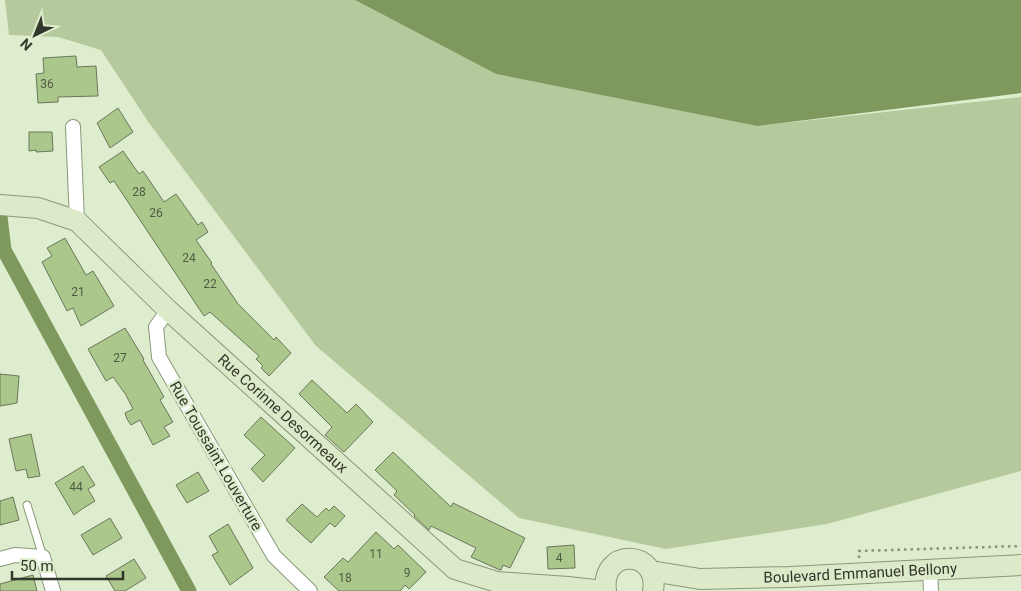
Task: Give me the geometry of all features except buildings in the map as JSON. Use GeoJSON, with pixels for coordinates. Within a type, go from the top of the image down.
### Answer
{"type":"FeatureCollection","features":[{"type":"Feature","properties":{"kind":"street"},"geometry":{"type":"LineString","coordinates":[[73,127],[77,221]]}},
{"type":"Feature","properties":{"kind":"street","name":"Rue Corinne Desormeaux"},"geometry":{"type":"LineString","coordinates":[[7,205],[38,208],[77,221],[168,310],[455,569],[497,582],[568,587],[606,585]]}},
{"type":"Feature","properties":{"kind":"street","name":"Rue Toussaint Louverture"},"geometry":{"type":"LineString","coordinates":[[168,310],[156,327],[159,357],[274,556],[310,591]]}},
{"type":"Feature","properties":{"kind":"street"},"geometry":{"type":"LineString","coordinates":[[0,559],[15,554],[42,557],[53,591]]}},
{"type":"Feature","properties":{"kind":"street"},"geometry":{"type":"LineString","coordinates":[[606,585],[610,567],[624,559],[634,559],[644,563],[652,581]]}},
{"type":"Feature","properties":{"kind":"street","name":"Boulevard Emmanuel Bellony"},"geometry":{"type":"LineString","coordinates":[[652,581],[700,579],[790,584],[930,570],[1021,565]]}},
{"type":"Feature","properties":{"kind":"street"},"geometry":{"type":"LineString","coordinates":[[930,570],[931,591]]}},
{"type":"Feature","properties":{"kind":"street","name":"Boulevard Emmanuel Bellony"},"geometry":{"type":"LineString","coordinates":[[657,591],[700,579]]}},
{"type":"Feature","properties":{"kind":"lane"},"geometry":{"type":"LineString","coordinates":[[28,505],[42,557]]}},
{"type":"Feature","properties":{"kind":"path"},"geometry":{"type":"LineString","coordinates":[[859,552],[1021,546]]}},
{"type":"Feature","properties":{"kind":"shaded area"},"geometry":{"type":"Polygon","coordinates":[[[5,0],[355,0],[496,74],[757,126],[1021,97],[1021,471],[827,524],[666,549],[519,518],[316,346],[149,123],[101,50],[58,37],[9,35],[5,0]]]}},
{"type":"Feature","properties":{"kind":"shaded area"},"geometry":{"type":"Polygon","coordinates":[[[355,0],[1021,0],[1021,93],[757,126],[496,74],[355,0]]]}},
{"type":"Feature","properties":{"kind":"waterway"},"geometry":{"type":"LineString","coordinates":[[0,217],[4,250],[189,591]]}}]}
